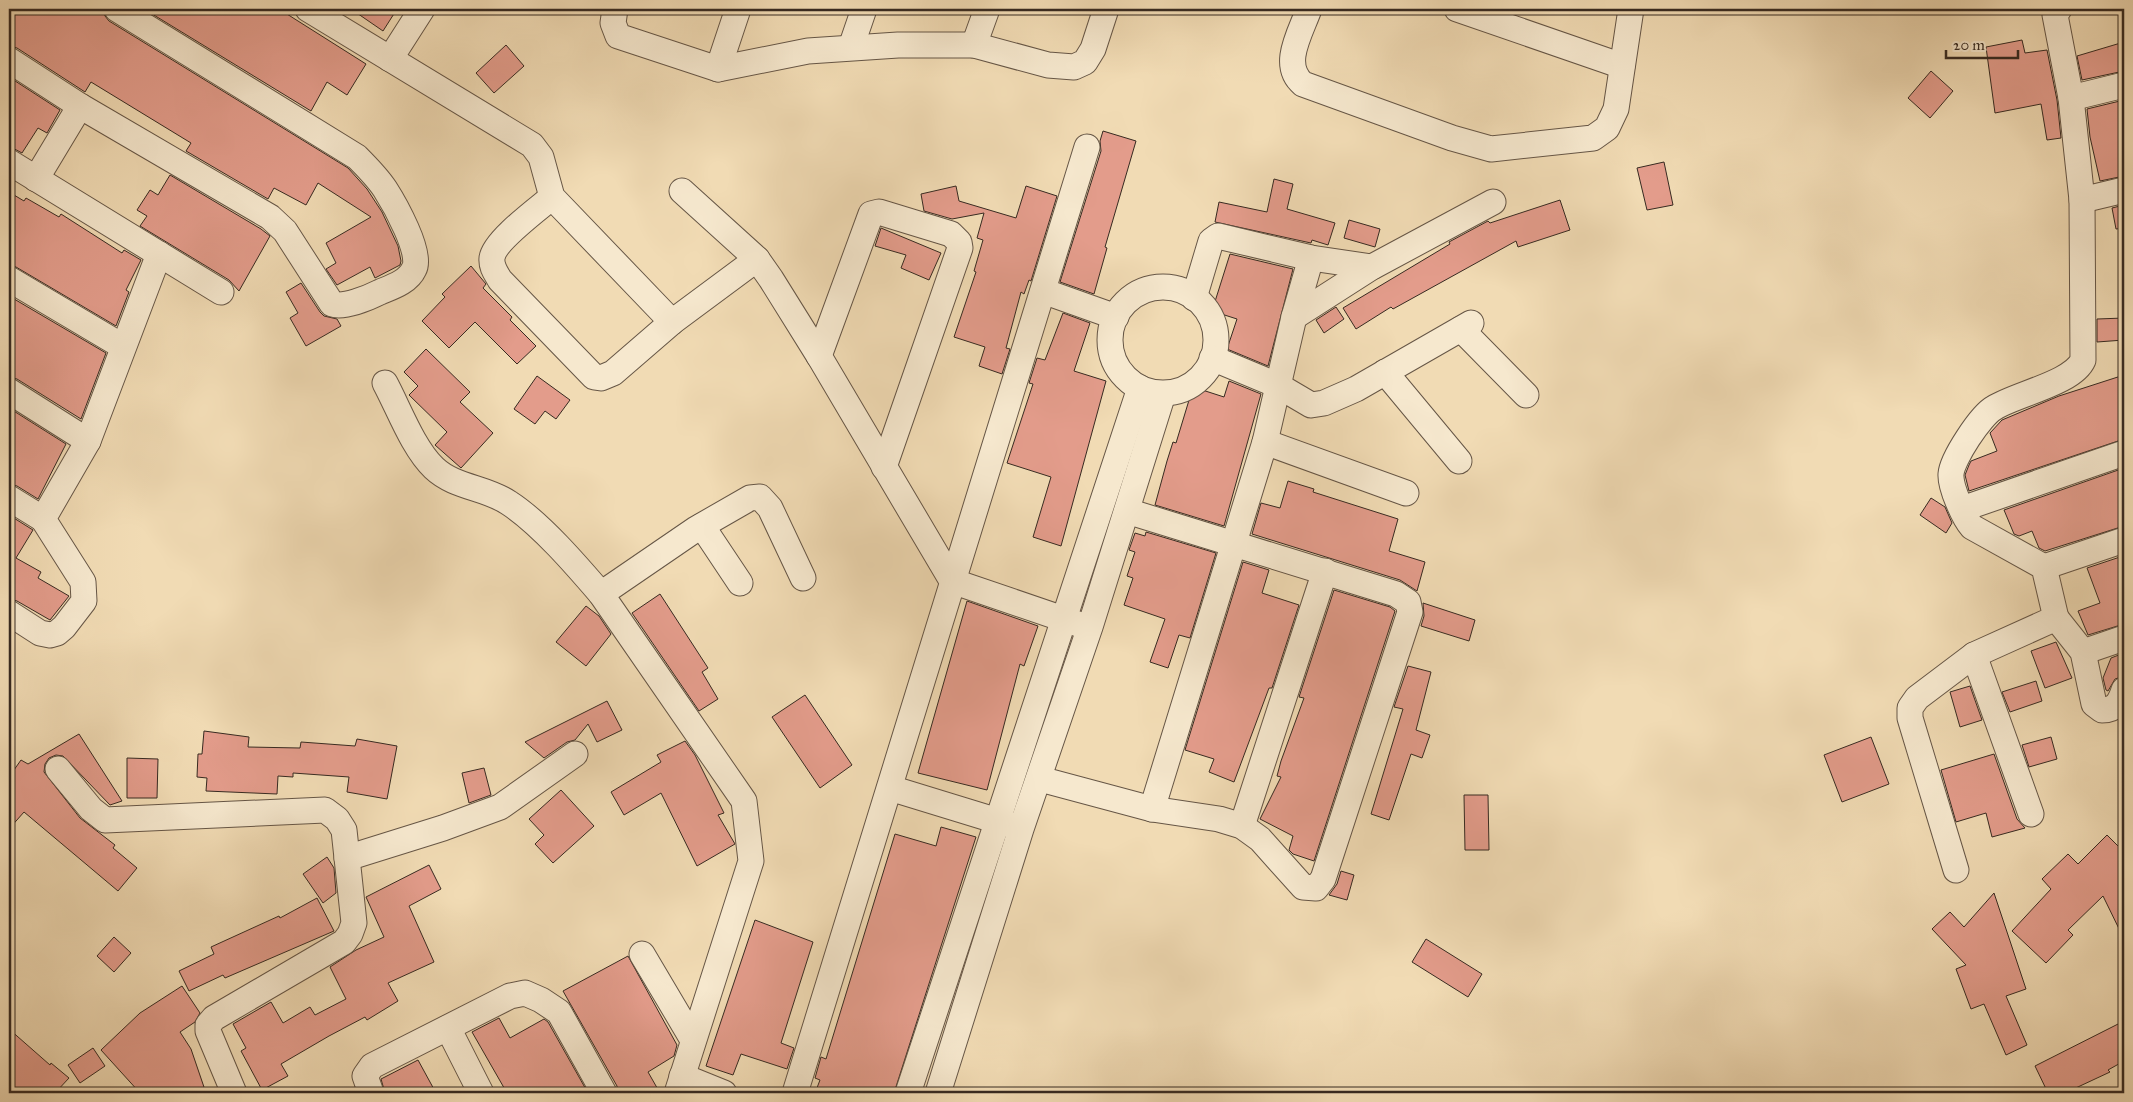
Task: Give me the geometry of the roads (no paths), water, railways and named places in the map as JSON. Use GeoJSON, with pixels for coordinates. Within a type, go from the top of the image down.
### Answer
{"type":"FeatureCollection","features":[{"type":"Feature","properties":{"kind":"street"},"geometry":{"type":"LineString","coordinates":[[9,60],[80,106],[270,216],[285,231],[332,304],[341,305],[374,295],[396,285],[414,270],[417,262],[414,248],[404,225],[386,190],[357,157],[117,9]]}},
{"type":"Feature","properties":{"kind":"street"},"geometry":{"type":"LineString","coordinates":[[308,9],[532,145],[541,157],[552,197],[672,322]]}},
{"type":"Feature","properties":{"kind":"street"},"geometry":{"type":"LineString","coordinates":[[390,59],[422,9]]}},
{"type":"Feature","properties":{"kind":"street"},"geometry":{"type":"LineString","coordinates":[[615,9],[613,23],[618,36],[718,69],[808,51],[851,47],[974,45],[1048,65],[1074,67],[1085,62],[1093,49],[1106,9]]}},
{"type":"Feature","properties":{"kind":"street"},"geometry":{"type":"LineString","coordinates":[[718,69],[738,9]]}},
{"type":"Feature","properties":{"kind":"street"},"geometry":{"type":"LineString","coordinates":[[851,47],[864,9]]}},
{"type":"Feature","properties":{"kind":"street"},"geometry":{"type":"LineString","coordinates":[[974,45],[987,9]]}},
{"type":"Feature","properties":{"kind":"street"},"geometry":{"type":"LineString","coordinates":[[1309,9],[1291,62],[1296,78],[1303,84],[1452,138],[1491,148],[1593,138],[1607,128],[1616,109],[1631,9]]}},
{"type":"Feature","properties":{"kind":"street"},"geometry":{"type":"LineString","coordinates":[[1457,9],[1622,66]]}},
{"type":"Feature","properties":{"kind":"street"},"geometry":{"type":"LineString","coordinates":[[2060,9],[2055,15],[2071,98],[2082,200],[2083,360],[2074,372],[1997,406],[1982,417],[1969,437],[1951,474],[1952,485],[1966,521],[1972,527],[2044,567],[2124,540]]}},
{"type":"Feature","properties":{"kind":"street"},"geometry":{"type":"LineString","coordinates":[[2071,98],[2124,85]]}},
{"type":"Feature","properties":{"kind":"street"},"geometry":{"type":"LineString","coordinates":[[36,179],[80,106]]}},
{"type":"Feature","properties":{"kind":"street"},"geometry":{"type":"LineString","coordinates":[[795,1093],[1087,147]]}},
{"type":"Feature","properties":{"kind":"street"},"geometry":{"type":"LineString","coordinates":[[9,162],[221,292]]}},
{"type":"Feature","properties":{"kind":"street"},"geometry":{"type":"LineString","coordinates":[[2082,200],[2124,190]]}},
{"type":"Feature","properties":{"kind":"street"},"geometry":{"type":"LineString","coordinates":[[682,191],[757,259],[819,356],[952,581],[1062,620],[1090,627]]}},
{"type":"Feature","properties":{"kind":"street"},"geometry":{"type":"LineString","coordinates":[[552,197],[507,236],[495,251],[492,259],[493,269],[500,280],[587,372],[601,378],[613,373],[672,322],[757,259]]}},
{"type":"Feature","properties":{"kind":"street"},"geometry":{"type":"LineString","coordinates":[[1294,317],[1372,267],[1493,202]]}},
{"type":"Feature","properties":{"kind":"street"},"geometry":{"type":"LineString","coordinates":[[819,356],[871,214],[880,212],[951,234],[956,238],[960,248],[884,467]]}},
{"type":"Feature","properties":{"kind":"street"},"geometry":{"type":"LineString","coordinates":[[1194,298],[1211,241],[1215,237],[1311,258],[1372,267]]}},
{"type":"Feature","properties":{"kind":"street"},"geometry":{"type":"LineString","coordinates":[[44,520],[88,441],[122,346],[159,254]]}},
{"type":"Feature","properties":{"kind":"street"},"geometry":{"type":"LineString","coordinates":[[1152,809],[1265,442],[1277,384],[1311,258]]}},
{"type":"Feature","properties":{"kind":"street"},"geometry":{"type":"LineString","coordinates":[[9,280],[122,346]]}},
{"type":"Feature","properties":{"kind":"street"},"geometry":{"type":"LineString","coordinates":[[1163,286],[1186,292],[1205,307],[1215,329],[1215,353],[1204,374],[1186,389],[1151,391],[1121,374],[1110,352],[1111,328],[1116,317],[1121,306],[1140,291],[1163,286]]}},
{"type":"Feature","properties":{"kind":"street"},"geometry":{"type":"LineString","coordinates":[[1043,291],[1116,317]]}},
{"type":"Feature","properties":{"kind":"street"},"geometry":{"type":"LineString","coordinates":[[1212,358],[1277,384],[1311,405],[1324,404],[1339,398],[1466,326],[1526,395]]}},
{"type":"Feature","properties":{"kind":"street"},"geometry":{"type":"LineString","coordinates":[[1385,372],[1459,461]]}},
{"type":"Feature","properties":{"kind":"street"},"geometry":{"type":"LineString","coordinates":[[385,383],[420,450],[432,466],[446,478],[488,492],[510,503],[549,539],[601,594],[744,801],[751,861],[680,1085],[724,1093]]}},
{"type":"Feature","properties":{"kind":"street"},"geometry":{"type":"LineString","coordinates":[[9,391],[88,441]]}},
{"type":"Feature","properties":{"kind":"street"},"geometry":{"type":"LineString","coordinates":[[938,1093],[1021,829],[1040,779],[1127,511],[1151,391]]}},
{"type":"Feature","properties":{"kind":"street"},"geometry":{"type":"LineString","coordinates":[[908,1093],[1062,620],[1151,391]]}},
{"type":"Feature","properties":{"kind":"street"},"geometry":{"type":"LineString","coordinates":[[1265,442],[1406,493]]}},
{"type":"Feature","properties":{"kind":"street"},"geometry":{"type":"LineString","coordinates":[[1962,509],[2124,453]]}},
{"type":"Feature","properties":{"kind":"street"},"geometry":{"type":"LineString","coordinates":[[601,594],[702,526],[750,498],[760,497],[770,508],[803,578]]}},
{"type":"Feature","properties":{"kind":"street"},"geometry":{"type":"LineString","coordinates":[[9,498],[44,520],[83,582],[84,601],[64,627],[57,633],[50,635],[40,633],[9,613]]}},
{"type":"Feature","properties":{"kind":"street"},"geometry":{"type":"LineString","coordinates":[[1040,779],[1152,809],[1219,819],[1242,826],[1260,839],[1303,887],[1310,889],[1320,886],[1410,612],[1408,602],[1396,594],[1127,511]]}},
{"type":"Feature","properties":{"kind":"street"},"geometry":{"type":"LineString","coordinates":[[702,526],[740,582]]}},
{"type":"Feature","properties":{"kind":"street"},"geometry":{"type":"LineString","coordinates":[[2044,567],[2056,618],[2083,652],[2094,704],[2102,710],[2114,708],[2120,703],[2124,690]]}},
{"type":"Feature","properties":{"kind":"street"},"geometry":{"type":"LineString","coordinates":[[1242,826],[1325,571]]}},
{"type":"Feature","properties":{"kind":"street"},"geometry":{"type":"LineString","coordinates":[[1956,870],[1910,718],[1910,708],[1917,698],[1974,655],[2056,618]]}},
{"type":"Feature","properties":{"kind":"street"},"geometry":{"type":"LineString","coordinates":[[2083,652],[2124,638]]}},
{"type":"Feature","properties":{"kind":"street"},"geometry":{"type":"LineString","coordinates":[[1974,655],[2031,814]]}},
{"type":"Feature","properties":{"kind":"street"},"geometry":{"type":"LineString","coordinates":[[347,858],[443,828],[500,807],[575,754]]}},
{"type":"Feature","properties":{"kind":"street"},"geometry":{"type":"LineString","coordinates":[[58,769],[91,809],[105,820],[325,810],[337,819],[344,830],[354,923],[350,934],[344,942],[214,1018],[208,1024],[208,1031],[234,1093]]}},
{"type":"Feature","properties":{"kind":"street"},"geometry":{"type":"LineString","coordinates":[[890,788],[1021,829]]}},
{"type":"Feature","properties":{"kind":"street"},"geometry":{"type":"LineString","coordinates":[[642,954],[693,1040]]}},
{"type":"Feature","properties":{"kind":"street"},"geometry":{"type":"LineString","coordinates":[[371,1093],[365,1076],[372,1066],[510,996],[525,993],[541,1000],[559,1012],[604,1093]]}},
{"type":"Feature","properties":{"kind":"street"},"geometry":{"type":"LineString","coordinates":[[448,1028],[481,1093]]}}]}
